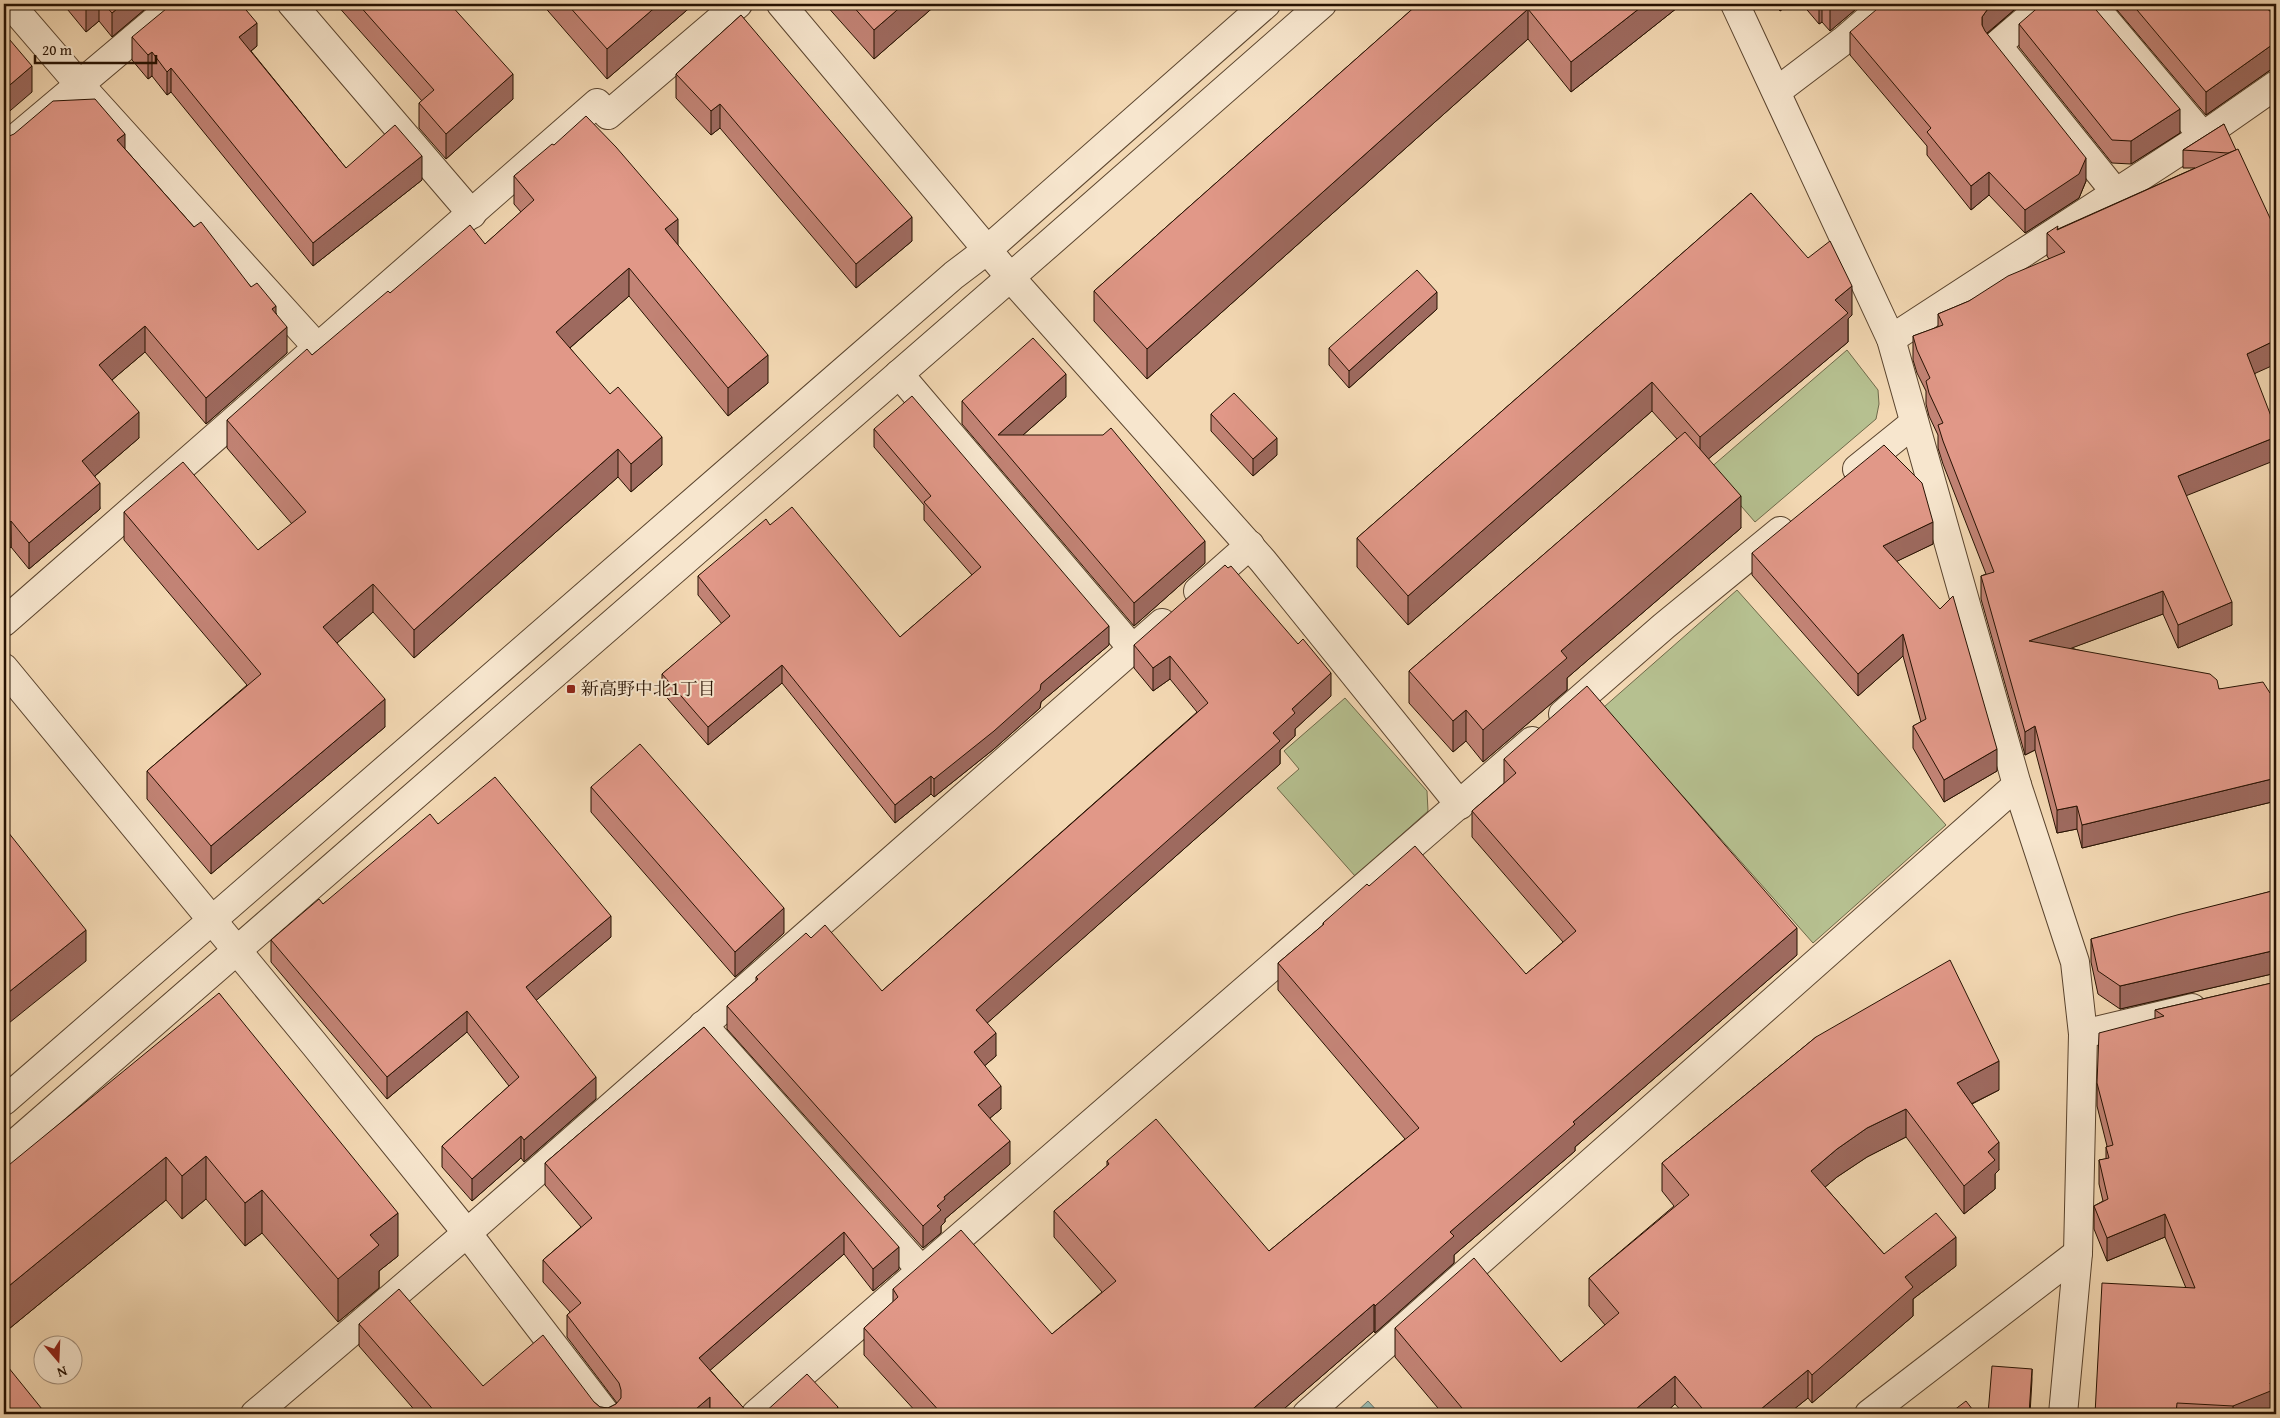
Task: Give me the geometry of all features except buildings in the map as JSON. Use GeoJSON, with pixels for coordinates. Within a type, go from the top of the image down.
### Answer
{"type":"FeatureCollection","features":[{"type":"Feature","properties":{"kind":"street"},"geometry":{"type":"LineString","coordinates":[[10,4],[79,84],[318,348]]}},
{"type":"Feature","properties":{"kind":"street"},"geometry":{"type":"LineString","coordinates":[[4,148],[175,4]]}},
{"type":"Feature","properties":{"kind":"street"},"geometry":{"type":"LineString","coordinates":[[292,4],[472,214]]}},
{"type":"Feature","properties":{"kind":"street"},"geometry":{"type":"LineString","coordinates":[[4,622],[597,103],[608,115],[738,4]]}},
{"type":"Feature","properties":{"kind":"street"},"geometry":{"type":"LineString","coordinates":[[781,4],[1010,277],[1250,545],[1460,805]]}},
{"type":"Feature","properties":{"kind":"street"},"geometry":{"type":"LineString","coordinates":[[4,1101],[939,288],[987,250],[1266,4]]}},
{"type":"Feature","properties":{"kind":"street"},"geometry":{"type":"LineString","coordinates":[[4,1153],[1322,4]]}},
{"type":"Feature","properties":{"kind":"street"},"geometry":{"type":"LineString","coordinates":[[1735,4],[1891,340],[2017,785],[2075,962],[2083,1034],[2078,1253],[2063,1414]]}},
{"type":"Feature","properties":{"kind":"street"},"geometry":{"type":"LineString","coordinates":[[1777,91],[1843,41],[1886,4]]}},
{"type":"Feature","properties":{"kind":"street"},"geometry":{"type":"LineString","coordinates":[[2045,4],[1997,45],[2116,193]]}},
{"type":"Feature","properties":{"kind":"street"},"geometry":{"type":"LineString","coordinates":[[2092,4],[2203,136]]}},
{"type":"Feature","properties":{"kind":"street"},"geometry":{"type":"LineString","coordinates":[[2262,4],[2276,20]]}},
{"type":"Feature","properties":{"kind":"street"},"geometry":{"type":"LineString","coordinates":[[1891,340],[2203,136],[2276,86]]}},
{"type":"Feature","properties":{"kind":"street"},"geometry":{"type":"LineString","coordinates":[[899,374],[1132,648]]}},
{"type":"Feature","properties":{"kind":"street"},"geometry":{"type":"LineString","coordinates":[[1838,484],[1914,423]]}},
{"type":"Feature","properties":{"kind":"street"},"geometry":{"type":"LineString","coordinates":[[756,1414],[1664,626],[1800,515]]}},
{"type":"Feature","properties":{"kind":"street"},"geometry":{"type":"LineString","coordinates":[[255,1414],[467,1233],[1250,545]]}},
{"type":"Feature","properties":{"kind":"street"},"geometry":{"type":"LineString","coordinates":[[4,668],[467,1233],[606,1414]]}},
{"type":"Feature","properties":{"kind":"street"},"geometry":{"type":"LineString","coordinates":[[1307,1414],[2017,785]]}},
{"type":"Feature","properties":{"kind":"street"},"geometry":{"type":"LineString","coordinates":[[2083,1034],[2218,1002]]}},
{"type":"Feature","properties":{"kind":"street"},"geometry":{"type":"LineString","coordinates":[[703,1025],[922,1271]]}},
{"type":"Feature","properties":{"kind":"street"},"geometry":{"type":"LineString","coordinates":[[1869,1414],[2078,1253]]}},
{"type":"Feature","properties":{"kind":"green space"},"geometry":{"type":"Polygon","coordinates":[[[1847,350],[1878,390],[1879,404],[1876,419],[1755,522],[1709,469],[1847,350]]]}},
{"type":"Feature","properties":{"kind":"green space"},"geometry":{"type":"Polygon","coordinates":[[[1737,590],[1946,825],[1813,943],[1604,707],[1737,590]]]}},
{"type":"Feature","properties":{"kind":"green space"},"geometry":{"type":"Polygon","coordinates":[[[1345,698],[1427,791],[1428,811],[1355,876],[1277,788],[1299,769],[1284,751],[1345,698]]]}},
{"type":"Feature","properties":{"kind":"water"},"geometry":{"type":"Polygon","coordinates":[[[1368,1401],[1380,1414],[1354,1414],[1368,1401]]]}},
{"type":"Feature","properties":{"kind":"place","name":"新高野中北1丁目"},"geometry":{"type":"Point","coordinates":[571,689]}}]}
